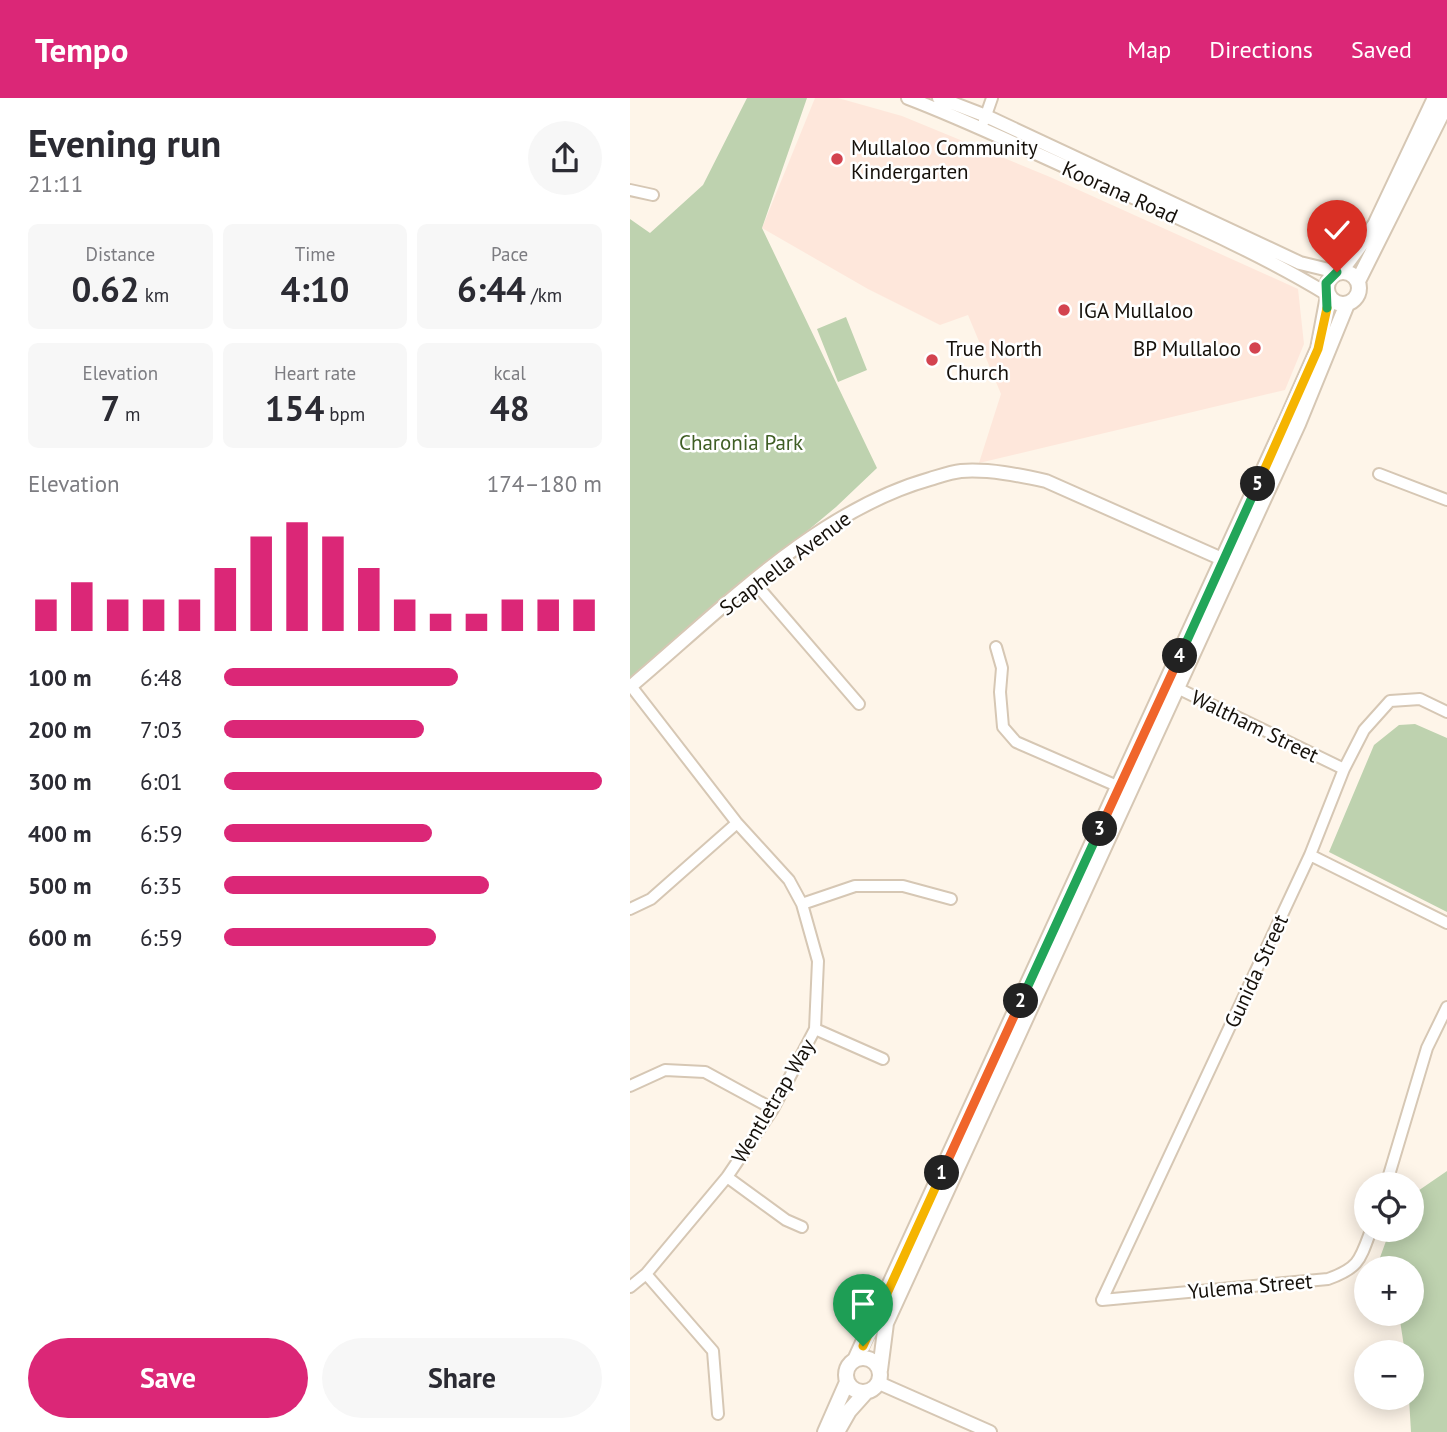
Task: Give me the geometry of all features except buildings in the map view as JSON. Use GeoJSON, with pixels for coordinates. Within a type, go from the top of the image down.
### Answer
{"type":"FeatureCollection","features":[{"type":"Feature","properties":{"kind":"main road"},"geometry":{"type":"LineString","coordinates":[[825,1432],[847,1382],[847,1369],[855,1360],[1229,562],[1318,349],[1328,295],[1326,283],[1339,272],[1376,225],[1438,112],[1447,103]]}},
{"type":"Feature","properties":{"kind":"main road"},"geometry":{"type":"LineString","coordinates":[[1229,562],[1303,414],[1347,304],[1357,295],[1358,281],[1438,112]]}},
{"type":"Feature","properties":{"kind":"main road"},"geometry":{"type":"LineString","coordinates":[[1339,272],[1350,273],[1358,281]]}},
{"type":"Feature","properties":{"kind":"main road"},"geometry":{"type":"LineString","coordinates":[[1328,295],[1336,303],[1347,304]]}},
{"type":"Feature","properties":{"kind":"main road"},"geometry":{"type":"LineString","coordinates":[[836,1432],[849,1411],[879,1376],[886,1323],[1124,789]]}},
{"type":"Feature","properties":{"kind":"main road"},"geometry":{"type":"LineString","coordinates":[[855,1360],[868,1359],[879,1376]]}},
{"type":"Feature","properties":{"kind":"main road"},"geometry":{"type":"LineString","coordinates":[[847,1382],[857,1391],[866,1392]]}},
{"type":"Feature","properties":{"kind":"street","name":"Koorana Road"},"geometry":{"type":"LineString","coordinates":[[908,98],[983,122],[1300,263],[1339,272]]}},
{"type":"Feature","properties":{"kind":"street","name":"Koorana Road"},"geometry":{"type":"LineString","coordinates":[[939,98],[1256,255],[1328,295]]}},
{"type":"Feature","properties":{"kind":"street"},"geometry":{"type":"LineString","coordinates":[[983,122],[992,98]]}},
{"type":"Feature","properties":{"kind":"street"},"geometry":{"type":"LineString","coordinates":[[630,190],[653,195]]}},
{"type":"Feature","properties":{"kind":"street","name":"Scaphella Avenue"},"geometry":{"type":"LineString","coordinates":[[631,686],[754,582],[842,517],[899,488],[960,471],[1017,475],[1046,481],[1229,562]]}},
{"type":"Feature","properties":{"kind":"street"},"geometry":{"type":"LineString","coordinates":[[1380,474],[1447,500]]}},
{"type":"Feature","properties":{"kind":"street"},"geometry":{"type":"LineString","coordinates":[[754,582],[859,704]]}},
{"type":"Feature","properties":{"kind":"street"},"geometry":{"type":"LineString","coordinates":[[996,647],[1002,668],[1000,692],[1003,727],[1016,742],[1124,789]]}},
{"type":"Feature","properties":{"kind":"street","name":"Waltham Street"},"geometry":{"type":"LineString","coordinates":[[1173,685],[1343,769]]}},
{"type":"Feature","properties":{"kind":"street","name":"Wentletrap Way"},"geometry":{"type":"LineString","coordinates":[[630,1287],[646,1274],[727,1177],[773,1109],[815,1030],[818,961],[802,904],[789,880],[737,824],[631,686]]}},
{"type":"Feature","properties":{"kind":"street","name":"Gunida Street"},"geometry":{"type":"LineString","coordinates":[[1102,1300],[1310,855],[1343,769],[1364,730],[1390,701],[1420,699],[1447,712]]}},
{"type":"Feature","properties":{"kind":"street"},"geometry":{"type":"LineString","coordinates":[[630,909],[651,899],[737,824]]}},
{"type":"Feature","properties":{"kind":"street"},"geometry":{"type":"LineString","coordinates":[[1310,855],[1447,923]]}},
{"type":"Feature","properties":{"kind":"street"},"geometry":{"type":"LineString","coordinates":[[802,904],[855,886],[903,886],[951,900]]}},
{"type":"Feature","properties":{"kind":"street"},"geometry":{"type":"LineString","coordinates":[[1390,1172],[1427,1048],[1447,1007]]}},
{"type":"Feature","properties":{"kind":"street"},"geometry":{"type":"LineString","coordinates":[[815,1030],[883,1059]]}},
{"type":"Feature","properties":{"kind":"street"},"geometry":{"type":"LineString","coordinates":[[630,1086],[665,1070],[705,1072],[773,1109]]}},
{"type":"Feature","properties":{"kind":"street"},"geometry":{"type":"LineString","coordinates":[[727,1177],[786,1220],[802,1227]]}},
{"type":"Feature","properties":{"kind":"street","name":"Yulema Street"},"geometry":{"type":"LineString","coordinates":[[1102,1300],[1328,1279],[1350,1271],[1367,1242]]}},
{"type":"Feature","properties":{"kind":"street"},"geometry":{"type":"LineString","coordinates":[[646,1274],[713,1351],[718,1414]]}},
{"type":"Feature","properties":{"kind":"street"},"geometry":{"type":"LineString","coordinates":[[879,1376],[990,1432]]}},
{"type":"Feature","properties":{"kind":"shaded area"},"geometry":{"type":"Polygon","coordinates":[[[815,98],[838,98],[902,116],[1050,177],[1298,289],[1304,344],[1285,390],[979,463],[1001,394],[968,315],[940,325],[868,289],[762,228],[815,98]]]}},
{"type":"Feature","properties":{"kind":"green space","name":"Charonia Park"},"geometry":{"type":"Polygon","coordinates":[[[747,98],[807,98],[762,228],[877,468],[836,507],[630,679],[630,219],[650,233],[703,185],[747,98]]]}},
{"type":"Feature","properties":{"kind":"green space"},"geometry":{"type":"Polygon","coordinates":[[[846,317],[867,370],[838,382],[817,329],[846,317]]]}},
{"type":"Feature","properties":{"kind":"green space"},"geometry":{"type":"Polygon","coordinates":[[[1415,724],[1447,738],[1447,912],[1329,852],[1374,745],[1399,725],[1415,724]]]}},
{"type":"Feature","properties":{"kind":"green space"},"geometry":{"type":"Polygon","coordinates":[[[1447,1171],[1447,1432],[1411,1432],[1410,1410],[1424,1410],[1424,1340],[1403,1340],[1401,1326],[1424,1326],[1424,1256],[1381,1256],[1386,1242],[1424,1242],[1424,1187],[1447,1171]]]}},
{"type":"Feature","properties":{"kind":"place","name":"Mullaloo Community Kindergarten"},"geometry":{"type":"Point","coordinates":[837,159]}},
{"type":"Feature","properties":{"kind":"place","name":"IGA Mullaloo"},"geometry":{"type":"Point","coordinates":[1064,310]}},
{"type":"Feature","properties":{"kind":"place","name":"BP Mullaloo"},"geometry":{"type":"Point","coordinates":[1255,348]}},
{"type":"Feature","properties":{"kind":"place","name":"True North Church"},"geometry":{"type":"Point","coordinates":[932,360]}},
{"type":"Feature","properties":{"kind":"route"},"geometry":{"type":"LineString","coordinates":[[863,1346],[1318,349],[1327,313],[1326,283],[1337,272]]}}]}
